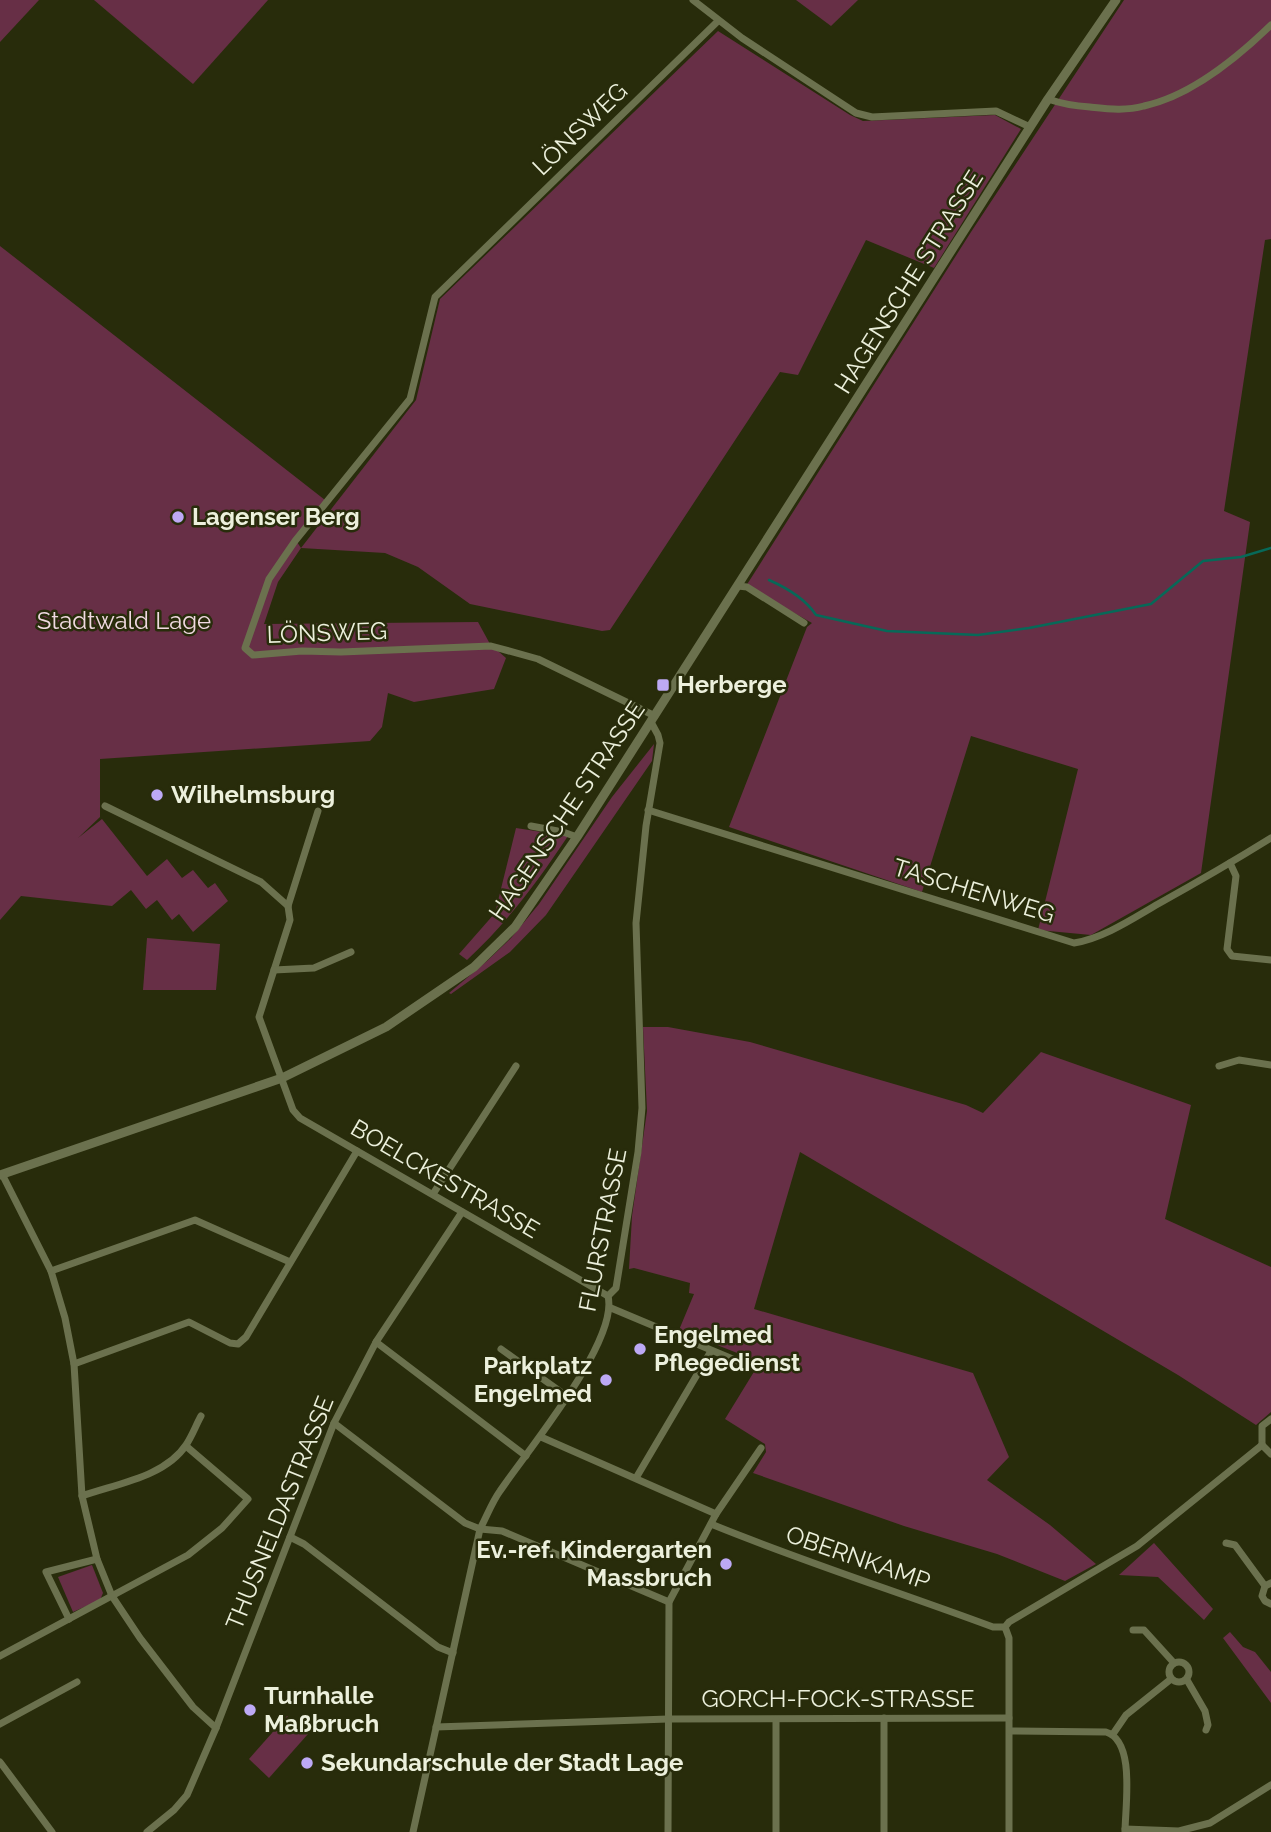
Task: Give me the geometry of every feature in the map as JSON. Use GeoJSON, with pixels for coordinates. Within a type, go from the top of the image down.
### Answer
{"type":"FeatureCollection","features":[{"type":"Feature","properties":{"kind":"street"},"geometry":{"type":"LineString","coordinates":[[693,0],[718,21],[856,113],[872,117],[996,111],[1030,127]]}},
{"type":"Feature","properties":{"kind":"street","name":"HAGENSCHE STRASSE"},"geometry":{"type":"LineString","coordinates":[[1,1174],[282,1078],[386,1027],[474,967],[515,927],[653,719],[1048,99],[1116,0]]}},
{"type":"Feature","properties":{"kind":"street","name":"LÖNSWEG"},"geometry":{"type":"LineString","coordinates":[[653,719],[538,659],[491,646],[253,656],[245,648],[269,579],[295,541],[410,399],[435,297],[718,21]]}},
{"type":"Feature","properties":{"kind":"street"},"geometry":{"type":"LineString","coordinates":[[1048,99],[1063,105],[1119,110],[1165,101],[1224,66],[1271,25]]}},
{"type":"Feature","properties":{"kind":"street"},"geometry":{"type":"LineString","coordinates":[[738,586],[747,587],[804,623]]}},
{"type":"Feature","properties":{"kind":"street","name":"FLURSTRASSE"},"geometry":{"type":"LineString","coordinates":[[413,1832],[480,1529],[499,1493],[541,1437],[594,1351],[611,1308],[608,1296],[616,1288],[638,1152],[642,1108],[636,923],[648,810],[660,743],[653,719]]}},
{"type":"Feature","properties":{"kind":"street"},"geometry":{"type":"LineString","coordinates":[[105,806],[261,882],[288,906]]}},
{"type":"Feature","properties":{"kind":"street","name":"TASCHENWEG"},"geometry":{"type":"LineString","coordinates":[[648,810],[1074,943],[1114,929],[1271,838]]}},
{"type":"Feature","properties":{"kind":"street","name":"BOELCKESTRASSE"},"geometry":{"type":"LineString","coordinates":[[318,811],[288,906],[290,920],[259,1017],[296,1114],[608,1296]]}},
{"type":"Feature","properties":{"kind":"street"},"geometry":{"type":"LineString","coordinates":[[531,826],[577,837]]}},
{"type":"Feature","properties":{"kind":"street"},"geometry":{"type":"LineString","coordinates":[[1230,863],[1236,876],[1227,949],[1232,956],[1271,960]]}},
{"type":"Feature","properties":{"kind":"street"},"geometry":{"type":"LineString","coordinates":[[274,970],[314,968],[351,951]]}},
{"type":"Feature","properties":{"kind":"street"},"geometry":{"type":"LineString","coordinates":[[1219,1066],[1239,1060],[1271,1065]]}},
{"type":"Feature","properties":{"kind":"street"},"geometry":{"type":"LineString","coordinates":[[433,1194],[516,1066]]}},
{"type":"Feature","properties":{"kind":"street"},"geometry":{"type":"LineString","coordinates":[[74,1364],[189,1322],[230,1343],[239,1344],[246,1337],[357,1151]]}},
{"type":"Feature","properties":{"kind":"street"},"geometry":{"type":"LineString","coordinates":[[1,1174],[51,1271],[65,1318],[74,1364],[82,1496],[97,1559],[112,1596],[140,1638],[193,1707],[216,1728]]}},
{"type":"Feature","properties":{"kind":"street","name":"THUSNELDASTRASSE"},"geometry":{"type":"LineString","coordinates":[[152,1831],[187,1795],[216,1728],[334,1423],[376,1342],[462,1212]]}},
{"type":"Feature","properties":{"kind":"street"},"geometry":{"type":"LineString","coordinates":[[51,1271],[195,1220],[290,1262]]}},
{"type":"Feature","properties":{"kind":"street"},"geometry":{"type":"LineString","coordinates":[[611,1308],[754,1368]]}},
{"type":"Feature","properties":{"kind":"street"},"geometry":{"type":"LineString","coordinates":[[376,1342],[526,1455]]}},
{"type":"Feature","properties":{"kind":"street"},"geometry":{"type":"LineString","coordinates":[[501,1349],[568,1396]]}},
{"type":"Feature","properties":{"kind":"street"},"geometry":{"type":"LineString","coordinates":[[636,1478],[711,1351]]}},
{"type":"Feature","properties":{"kind":"street"},"geometry":{"type":"LineString","coordinates":[[82,1496],[152,1472],[171,1461],[186,1446],[201,1416]]}},
{"type":"Feature","properties":{"kind":"street"},"geometry":{"type":"LineString","coordinates":[[1271,1419],[1262,1426],[1262,1445],[1271,1454]]}},
{"type":"Feature","properties":{"kind":"street"},"geometry":{"type":"LineString","coordinates":[[334,1423],[465,1523],[480,1529],[502,1531],[669,1602]]}},
{"type":"Feature","properties":{"kind":"street"},"geometry":{"type":"LineString","coordinates":[[541,1437],[716,1514]]}},
{"type":"Feature","properties":{"kind":"street"},"geometry":{"type":"LineString","coordinates":[[1009,1832],[1009,1638],[1005,1628],[1009,1622],[1137,1546],[1262,1445]]}},
{"type":"Feature","properties":{"kind":"street"},"geometry":{"type":"LineString","coordinates":[[0,1657],[188,1555],[222,1528],[248,1499],[186,1446]]}},
{"type":"Feature","properties":{"kind":"street"},"geometry":{"type":"LineString","coordinates":[[668,1832],[669,1602],[716,1514],[761,1448]]}},
{"type":"Feature","properties":{"kind":"street","name":"OBERNKAMP"},"geometry":{"type":"LineString","coordinates":[[711,1524],[793,1557],[993,1627],[1005,1628]]}},
{"type":"Feature","properties":{"kind":"street"},"geometry":{"type":"LineString","coordinates":[[290,1536],[438,1647],[453,1653]]}},
{"type":"Feature","properties":{"kind":"street"},"geometry":{"type":"LineString","coordinates":[[1226,1543],[1235,1545],[1268,1585],[1262,1596],[1271,1604]]}},
{"type":"Feature","properties":{"kind":"street"},"geometry":{"type":"LineString","coordinates":[[69,1619],[46,1572],[97,1559]]}},
{"type":"Feature","properties":{"kind":"street"},"geometry":{"type":"LineString","coordinates":[[1133,1630],[1144,1630],[1174,1663]]}},
{"type":"Feature","properties":{"kind":"street"},"geometry":{"type":"LineString","coordinates":[[1184,1662],[1188,1666],[1187,1680],[1182,1683],[1171,1679],[1170,1667],[1174,1663],[1184,1662]]}},
{"type":"Feature","properties":{"kind":"street"},"geometry":{"type":"LineString","coordinates":[[1112,1734],[1126,1715],[1171,1679]]}},
{"type":"Feature","properties":{"kind":"street"},"geometry":{"type":"LineString","coordinates":[[1187,1680],[1205,1711],[1209,1725],[1206,1730]]}},
{"type":"Feature","properties":{"kind":"street"},"geometry":{"type":"LineString","coordinates":[[0,1724],[78,1682]]}},
{"type":"Feature","properties":{"kind":"street"},"geometry":{"type":"LineString","coordinates":[[884,1718],[884,1832]]}},
{"type":"Feature","properties":{"kind":"street","name":"GORCH-FOCK-STRASSE"},"geometry":{"type":"LineString","coordinates":[[436,1727],[668,1719],[1009,1718]]}},
{"type":"Feature","properties":{"kind":"street"},"geometry":{"type":"LineString","coordinates":[[776,1720],[776,1832]]}},
{"type":"Feature","properties":{"kind":"street"},"geometry":{"type":"LineString","coordinates":[[1010,1731],[1112,1734],[1121,1745],[1126,1761],[1125,1830],[1179,1831],[1210,1823],[1271,1785]]}},
{"type":"Feature","properties":{"kind":"street"},"geometry":{"type":"LineString","coordinates":[[0,1762],[52,1832]]}},
{"type":"Feature","properties":{"kind":"green space"},"geometry":{"type":"Polygon","coordinates":[[[0,0],[39,0],[0,42],[0,0]]]}},
{"type":"Feature","properties":{"kind":"green space"},"geometry":{"type":"Polygon","coordinates":[[[94,0],[268,0],[193,84],[94,0]]]}},
{"type":"Feature","properties":{"kind":"green space"},"geometry":{"type":"Polygon","coordinates":[[[796,0],[858,0],[831,26],[796,0]]]}},
{"type":"Feature","properties":{"kind":"green space"},"geometry":{"type":"Polygon","coordinates":[[[1124,0],[1271,0],[1271,239],[1265,240],[1224,511],[1250,522],[1201,873],[1091,935],[1038,930],[1078,769],[971,736],[922,892],[729,827],[807,627],[812,623],[746,586],[971,232],[1124,0]]]}},
{"type":"Feature","properties":{"kind":"green space"},"geometry":{"type":"Polygon","coordinates":[[[718,31],[863,121],[995,115],[1021,129],[934,268],[866,240],[798,375],[780,372],[610,630],[602,631],[470,604],[418,567],[385,553],[301,548],[416,400],[440,299],[718,31]]]}},
{"type":"Feature","properties":{"kind":"green space","name":"Stadtwald Lage"},"geometry":{"type":"Polygon","coordinates":[[[0,246],[325,500],[295,539],[301,548],[278,582],[264,624],[478,622],[490,644],[506,658],[494,689],[414,702],[388,693],[382,727],[370,741],[100,759],[100,817],[78,838],[102,819],[147,876],[167,859],[182,878],[193,870],[208,888],[215,883],[228,901],[193,932],[179,914],[172,920],[157,900],[146,909],[131,890],[112,906],[21,896],[0,920],[0,246]]]}},
{"type":"Feature","properties":{"kind":"green space"},"geometry":{"type":"Polygon","coordinates":[[[654,744],[652,761],[546,915],[510,952],[449,993],[511,938],[539,904],[612,797],[654,744]]]}},
{"type":"Feature","properties":{"kind":"green space"},"geometry":{"type":"Polygon","coordinates":[[[516,828],[568,836],[521,901],[467,960],[459,954],[495,913],[516,828]]]}},
{"type":"Feature","properties":{"kind":"green space"},"geometry":{"type":"Polygon","coordinates":[[[147,938],[220,944],[216,990],[143,990],[147,938]]]}},
{"type":"Feature","properties":{"kind":"green space"},"geometry":{"type":"Polygon","coordinates":[[[643,1027],[668,1027],[750,1042],[966,1105],[983,1113],[1041,1052],[1191,1105],[1165,1219],[1271,1267],[1271,1412],[1256,1425],[1178,1375],[800,1152],[754,1309],[973,1373],[1009,1457],[987,1480],[1050,1525],[1096,1564],[1065,1581],[997,1554],[904,1526],[753,1473],[766,1452],[765,1444],[725,1419],[760,1362],[679,1330],[694,1294],[689,1293],[690,1283],[629,1269],[632,1216],[647,1111],[643,1027]]]}},
{"type":"Feature","properties":{"kind":"green space"},"geometry":{"type":"Polygon","coordinates":[[[1154,1543],[1213,1609],[1204,1620],[1158,1577],[1119,1575],[1154,1543]]]}},
{"type":"Feature","properties":{"kind":"green space"},"geometry":{"type":"Polygon","coordinates":[[[92,1565],[103,1593],[100,1600],[73,1612],[58,1577],[92,1565]]]}},
{"type":"Feature","properties":{"kind":"green space"},"geometry":{"type":"Polygon","coordinates":[[[1230,1632],[1243,1647],[1255,1652],[1271,1672],[1271,1703],[1223,1638],[1230,1632]]]}},
{"type":"Feature","properties":{"kind":"green space"},"geometry":{"type":"Polygon","coordinates":[[[287,1716],[308,1734],[269,1778],[249,1759],[287,1716]]]}},
{"type":"Feature","properties":{"kind":"waterway"},"geometry":{"type":"LineString","coordinates":[[769,580],[795,594],[807,603],[816,615],[887,631],[978,635],[1029,628],[1151,604],[1203,561],[1241,557],[1271,548]]}},
{"type":"Feature","properties":{"kind":"place","name":"Lagenser Berg"},"geometry":{"type":"Point","coordinates":[178,517]}},
{"type":"Feature","properties":{"kind":"place","name":"Herberge"},"geometry":{"type":"Point","coordinates":[663,685]}},
{"type":"Feature","properties":{"kind":"place","name":"Wilhelmsburg"},"geometry":{"type":"Point","coordinates":[157,795]}},
{"type":"Feature","properties":{"kind":"place","name":"Engelmed Pflegedienst"},"geometry":{"type":"Point","coordinates":[640,1349]}},
{"type":"Feature","properties":{"kind":"place","name":"Parkplatz Engelmed"},"geometry":{"type":"Point","coordinates":[606,1380]}},
{"type":"Feature","properties":{"kind":"place","name":"Ev.-ref. Kindergarten Massbruch"},"geometry":{"type":"Point","coordinates":[726,1564]}},
{"type":"Feature","properties":{"kind":"place","name":"Turnhalle Maßbruch"},"geometry":{"type":"Point","coordinates":[250,1710]}},
{"type":"Feature","properties":{"kind":"place","name":"Sekundarschule der Stadt Lage"},"geometry":{"type":"Point","coordinates":[307,1763]}}]}
